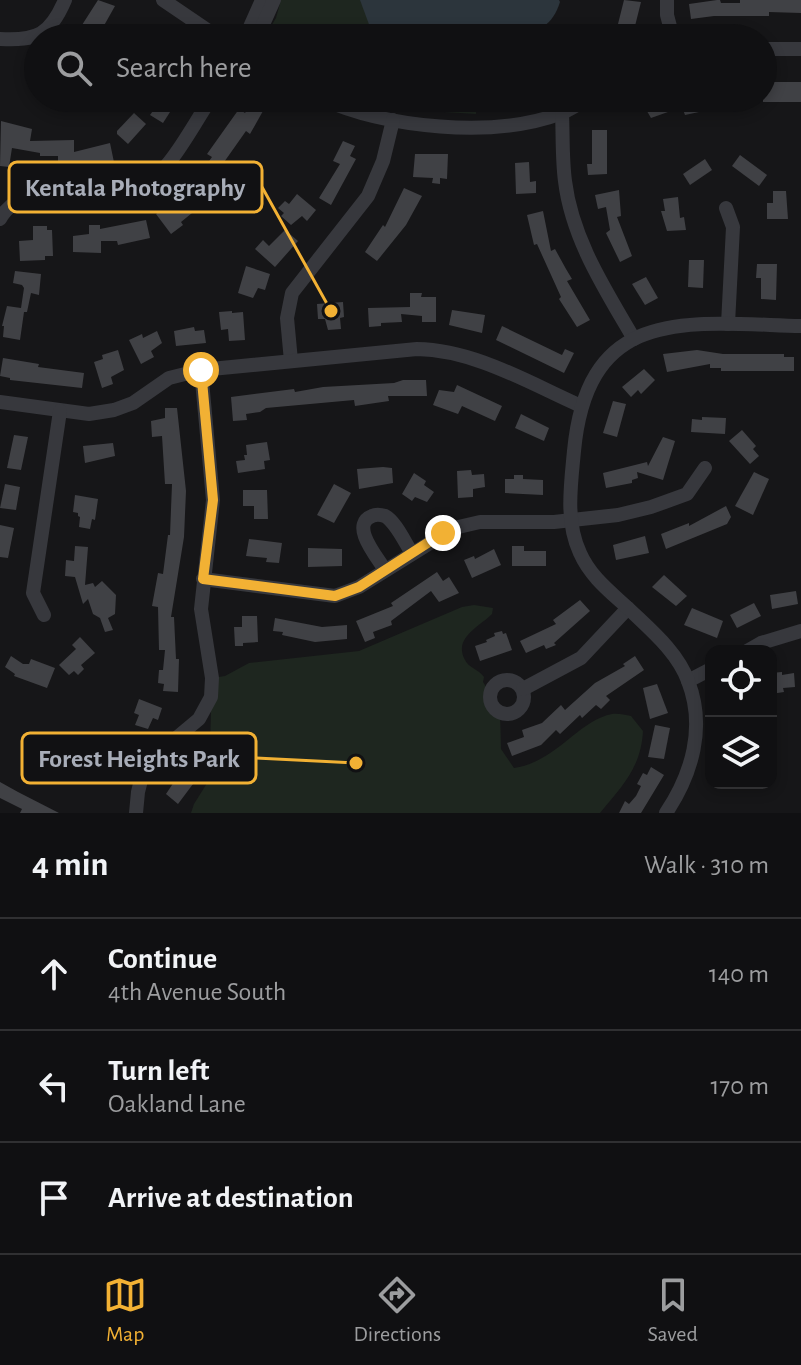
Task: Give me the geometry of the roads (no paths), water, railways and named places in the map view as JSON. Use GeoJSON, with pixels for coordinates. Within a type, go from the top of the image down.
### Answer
{"type":"FeatureCollection","features":[{"type":"Feature","properties":{"kind":"street"},"geometry":{"type":"LineString","coordinates":[[53,24],[65,0]]}},
{"type":"Feature","properties":{"kind":"street"},"geometry":{"type":"LineString","coordinates":[[163,0],[198,24]]}},
{"type":"Feature","properties":{"kind":"street"},"geometry":{"type":"LineString","coordinates":[[251,24],[262,0]]}},
{"type":"Feature","properties":{"kind":"street"},"geometry":{"type":"LineString","coordinates":[[263,24],[274,0]]}},
{"type":"Feature","properties":{"kind":"street"},"geometry":{"type":"LineString","coordinates":[[667,0],[669,24]]}},
{"type":"Feature","properties":{"kind":"street"},"geometry":{"type":"LineString","coordinates":[[0,39],[24,39]]}},
{"type":"Feature","properties":{"kind":"street"},"geometry":{"type":"LineString","coordinates":[[777,49],[801,49]]}},
{"type":"Feature","properties":{"kind":"street"},"geometry":{"type":"LineString","coordinates":[[1,215],[17,201],[33,195],[116,195],[146,184],[164,168],[202,112]]}},
{"type":"Feature","properties":{"kind":"street"},"geometry":{"type":"LineString","coordinates":[[359,112],[430,125],[476,126],[523,123],[562,113],[565,181],[575,225],[591,263],[634,339]]}},
{"type":"Feature","properties":{"kind":"street"},"geometry":{"type":"LineString","coordinates":[[291,361],[287,318],[292,293],[368,196],[383,161],[393,120]]}},
{"type":"Feature","properties":{"kind":"street"},"geometry":{"type":"LineString","coordinates":[[726,208],[733,227],[728,324]]}},
{"type":"Feature","properties":{"kind":"street"},"geometry":{"type":"LineString","coordinates":[[666,813],[686,780],[694,751],[697,728],[688,681],[660,639],[599,582],[580,552],[571,520],[570,495],[581,406],[598,369],[612,355],[634,339],[667,326],[801,326]]}},
{"type":"Feature","properties":{"kind":"street"},"geometry":{"type":"LineString","coordinates":[[0,402],[89,414],[133,403],[169,378],[201,370],[442,349],[468,356],[581,406]]}},
{"type":"Feature","properties":{"kind":"street"},"geometry":{"type":"LineString","coordinates":[[136,813],[143,772],[156,755],[199,719],[211,697],[212,678],[201,609],[213,500],[201,370]]}},
{"type":"Feature","properties":{"kind":"street"},"geometry":{"type":"LineString","coordinates":[[44,615],[33,593],[60,411]]}},
{"type":"Feature","properties":{"kind":"street"},"geometry":{"type":"LineString","coordinates":[[203,579],[335,596],[359,587],[443,533],[468,524],[618,515],[687,494],[705,468]]}},
{"type":"Feature","properties":{"kind":"street"},"geometry":{"type":"LineString","coordinates":[[385,570],[364,535],[364,523],[368,518],[379,515],[388,518],[412,553]]}},
{"type":"Feature","properties":{"kind":"street"},"geometry":{"type":"LineString","coordinates":[[523,689],[581,658],[628,608]]}},
{"type":"Feature","properties":{"kind":"street"},"geometry":{"type":"LineString","coordinates":[[758,645],[801,631]]}},
{"type":"Feature","properties":{"kind":"street"},"geometry":{"type":"LineString","coordinates":[[688,681],[705,672]]}},
{"type":"Feature","properties":{"kind":"place","name":"Kentala Photography"},"geometry":{"type":"Point","coordinates":[331,311]}},
{"type":"Feature","properties":{"kind":"place","name":"Forest Heights Park"},"geometry":{"type":"Point","coordinates":[356,763]}}]}
